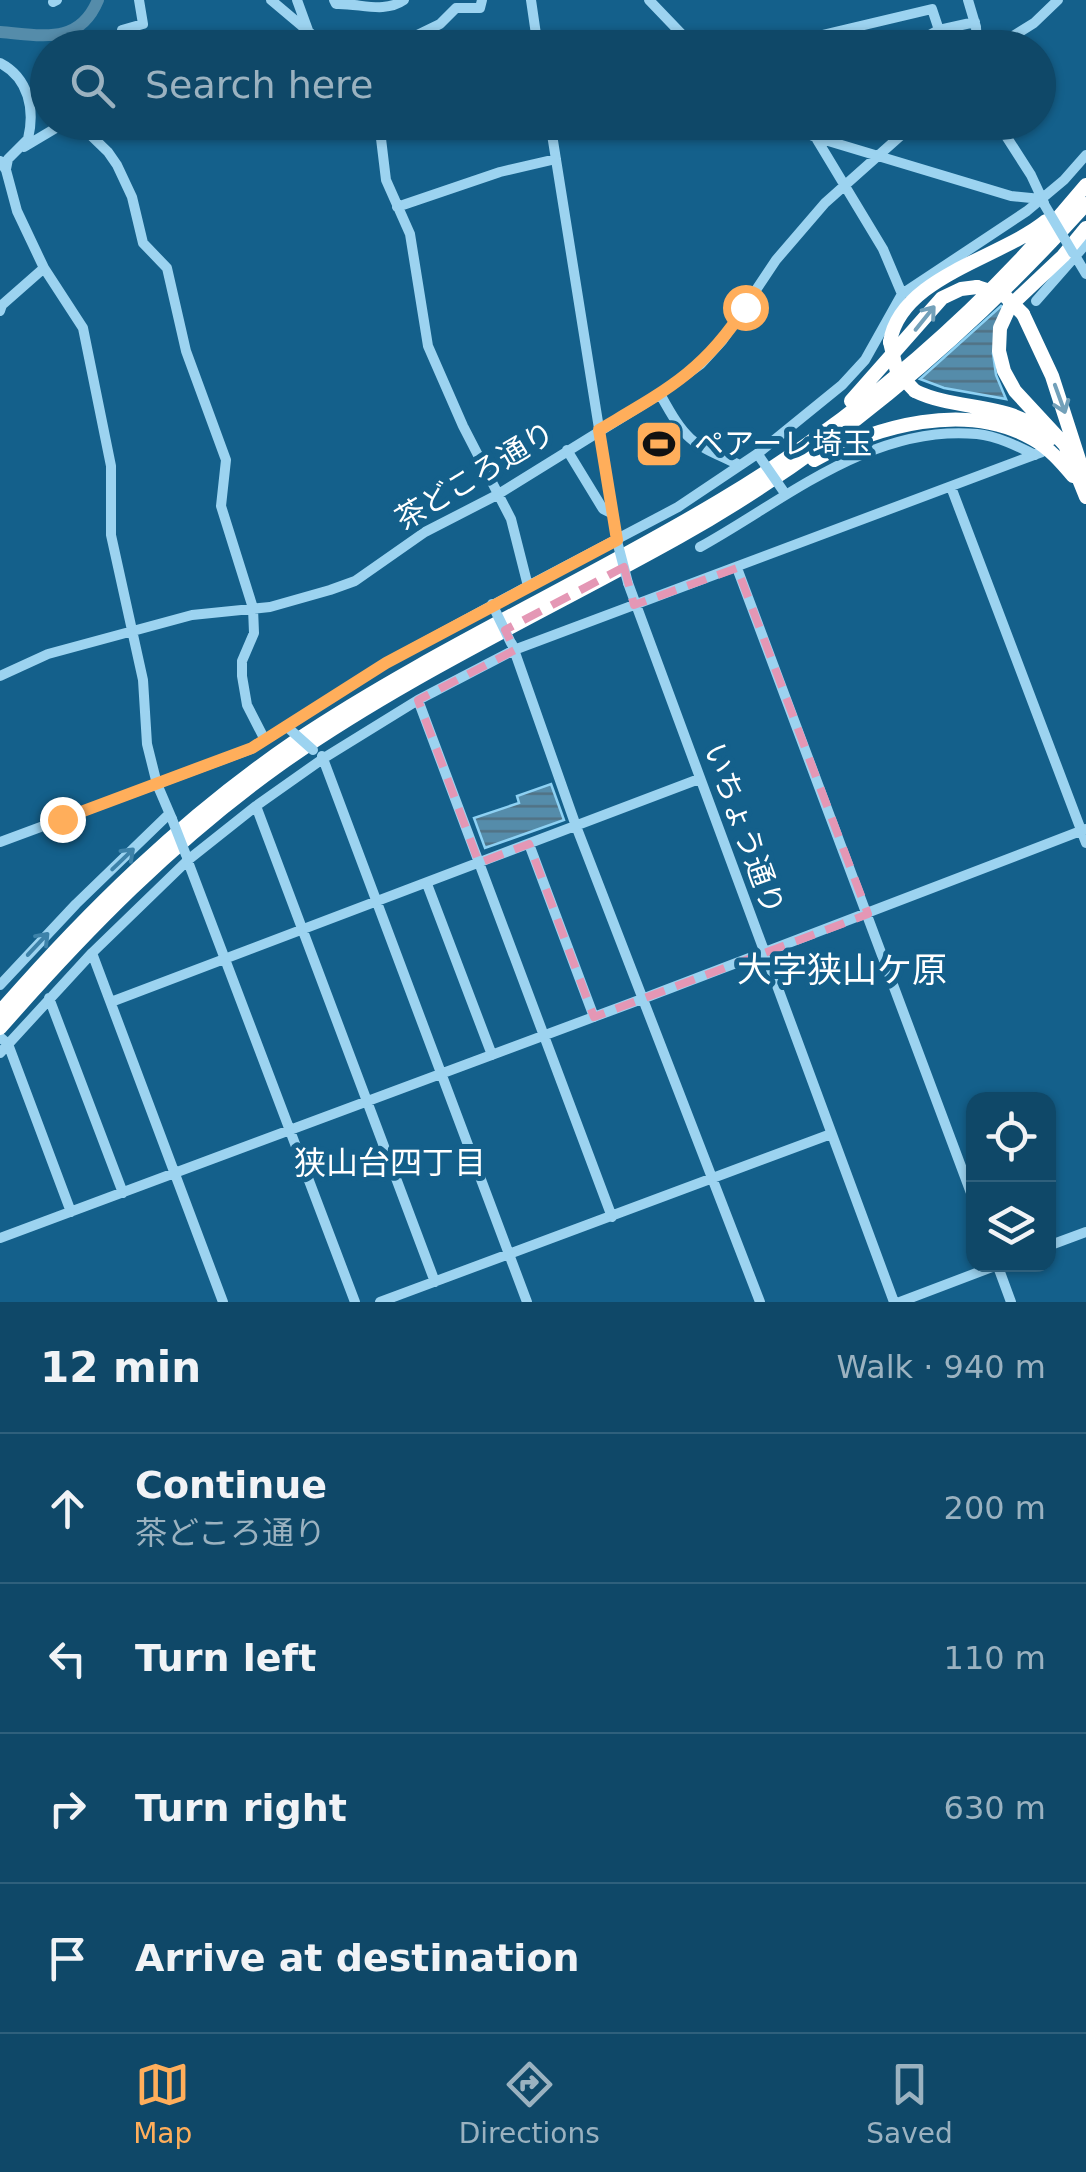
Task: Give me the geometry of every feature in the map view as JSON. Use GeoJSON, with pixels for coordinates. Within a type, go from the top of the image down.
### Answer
{"type":"FeatureCollection","features":[{"type":"Feature","properties":{"kind":"highway"},"geometry":{"type":"LineString","coordinates":[[1084,194],[1038,227],[926,290],[901,314],[890,342],[897,372],[915,391],[946,402],[1006,413],[1044,432],[1064,454],[1086,510]]}},
{"type":"Feature","properties":{"kind":"highway"},"geometry":{"type":"LineString","coordinates":[[0,1012],[98,905],[155,851],[272,758],[388,682],[723,499],[808,443],[909,365],[1084,194]]}},
{"type":"Feature","properties":{"kind":"highway"},"geometry":{"type":"LineString","coordinates":[[712,517],[814,451],[915,373],[1008,287],[1084,194]]}},
{"type":"Feature","properties":{"kind":"highway"},"geometry":{"type":"LineString","coordinates":[[1086,228],[1063,256],[1010,306],[1000,328],[999,351],[1015,391],[1064,445],[1086,498]]}},
{"type":"Feature","properties":{"kind":"highway"},"geometry":{"type":"LineString","coordinates":[[723,499],[845,408],[942,298],[977,287],[1005,296],[1023,314],[1069,423],[1086,488]]}},
{"type":"Feature","properties":{"kind":"highway"},"geometry":{"type":"LineString","coordinates":[[0,1028],[133,886],[221,808],[278,766],[422,675],[846,444],[881,430],[914,424],[971,422],[1016,431],[1043,446],[1073,476]]}},
{"type":"Feature","properties":{"kind":"street"},"geometry":{"type":"LineString","coordinates":[[122,30],[143,24],[139,0]]}},
{"type":"Feature","properties":{"kind":"street"},"geometry":{"type":"LineString","coordinates":[[271,0],[304,30]]}},
{"type":"Feature","properties":{"kind":"street"},"geometry":{"type":"LineString","coordinates":[[297,0],[307,30]]}},
{"type":"Feature","properties":{"kind":"street"},"geometry":{"type":"LineString","coordinates":[[334,0],[336,4],[391,8],[404,0]]}},
{"type":"Feature","properties":{"kind":"street"},"geometry":{"type":"LineString","coordinates":[[428,30],[456,8],[480,8],[482,0]]}},
{"type":"Feature","properties":{"kind":"street"},"geometry":{"type":"LineString","coordinates":[[530,0],[535,30]]}},
{"type":"Feature","properties":{"kind":"street"},"geometry":{"type":"LineString","coordinates":[[649,0],[678,30]]}},
{"type":"Feature","properties":{"kind":"street"},"geometry":{"type":"LineString","coordinates":[[968,0],[976,30]]}},
{"type":"Feature","properties":{"kind":"street"},"geometry":{"type":"LineString","coordinates":[[1023,30],[1058,0]]}},
{"type":"Feature","properties":{"kind":"street"},"geometry":{"type":"LineString","coordinates":[[860,30],[932,9],[939,30],[975,22]]}},
{"type":"Feature","properties":{"kind":"street"},"geometry":{"type":"LineString","coordinates":[[0,63],[20,78],[30,98],[30,131],[23,148]]}},
{"type":"Feature","properties":{"kind":"street"},"geometry":{"type":"LineString","coordinates":[[36,140],[3,166],[5,186],[44,268],[78,318],[89,350],[111,466],[111,536],[140,666],[147,744],[157,784],[355,1302]]}},
{"type":"Feature","properties":{"kind":"street"},"geometry":{"type":"LineString","coordinates":[[96,140],[117,165],[132,197],[144,243],[167,268],[186,351],[226,460],[221,506],[253,608],[254,633],[242,661],[242,676],[247,705],[266,740]]}},
{"type":"Feature","properties":{"kind":"street"},"geometry":{"type":"LineString","coordinates":[[380,140],[382,167],[410,234],[428,346],[511,518],[528,586]]}},
{"type":"Feature","properties":{"kind":"street","name":"いちょう通り"},"geometry":{"type":"LineString","coordinates":[[553,140],[611,512],[634,605],[897,1302]]}},
{"type":"Feature","properties":{"kind":"street"},"geometry":{"type":"LineString","coordinates":[[817,140],[883,249],[902,294]]}},
{"type":"Feature","properties":{"kind":"street"},"geometry":{"type":"LineString","coordinates":[[823,140],[1042,202]]}},
{"type":"Feature","properties":{"kind":"street","name":"茶どころ通り"},"geometry":{"type":"LineString","coordinates":[[0,676],[29,660],[130,632],[192,616],[295,601],[355,580],[425,532],[498,495],[701,364],[722,341],[776,260],[844,184],[895,140]]}},
{"type":"Feature","properties":{"kind":"street"},"geometry":{"type":"LineString","coordinates":[[1008,140],[1086,274]]}},
{"type":"Feature","properties":{"kind":"street"},"geometry":{"type":"LineString","coordinates":[[0,842],[252,748],[386,663],[678,507],[758,455],[842,385],[865,360],[902,294],[1042,202],[1086,154]]}},
{"type":"Feature","properties":{"kind":"street"},"geometry":{"type":"LineString","coordinates":[[397,207],[500,172],[556,159]]}},
{"type":"Feature","properties":{"kind":"street"},"geometry":{"type":"LineString","coordinates":[[1036,301],[1086,244]]}},
{"type":"Feature","properties":{"kind":"street"},"geometry":{"type":"LineString","coordinates":[[0,311],[44,268]]}},
{"type":"Feature","properties":{"kind":"street"},"geometry":{"type":"LineString","coordinates":[[660,394],[692,444],[740,466]]}},
{"type":"Feature","properties":{"kind":"street"},"geometry":{"type":"LineString","coordinates":[[71,1212],[3,1044],[187,858],[324,758],[513,646],[738,568],[1039,454],[978,434],[937,436],[889,445],[844,461],[700,547]]}},
{"type":"Feature","properties":{"kind":"street"},"geometry":{"type":"LineString","coordinates":[[567,450],[603,509],[611,512]]}},
{"type":"Feature","properties":{"kind":"street"},"geometry":{"type":"LineString","coordinates":[[758,455],[785,494]]}},
{"type":"Feature","properties":{"kind":"street"},"geometry":{"type":"LineString","coordinates":[[951,487],[1086,843]]}},
{"type":"Feature","properties":{"kind":"street"},"geometry":{"type":"LineString","coordinates":[[738,568],[967,1182]]}},
{"type":"Feature","properties":{"kind":"street"},"geometry":{"type":"LineString","coordinates":[[492,604],[513,646],[576,826],[760,1302]]}},
{"type":"Feature","properties":{"kind":"street"},"geometry":{"type":"LineString","coordinates":[[418,700],[612,1217]]}},
{"type":"Feature","properties":{"kind":"street"},"geometry":{"type":"LineString","coordinates":[[286,726],[324,758],[527,1302]]}},
{"type":"Feature","properties":{"kind":"street"},"geometry":{"type":"LineString","coordinates":[[110,1002],[699,779]]}},
{"type":"Feature","properties":{"kind":"street"},"geometry":{"type":"LineString","coordinates":[[256,806],[435,1282]]}},
{"type":"Feature","properties":{"kind":"street"},"geometry":{"type":"LineString","coordinates":[[0,985],[76,904],[171,816]]}},
{"type":"Feature","properties":{"kind":"street"},"geometry":{"type":"LineString","coordinates":[[0,1238],[1084,830]]}},
{"type":"Feature","properties":{"kind":"street"},"geometry":{"type":"LineString","coordinates":[[530,844],[594,1017]]}},
{"type":"Feature","properties":{"kind":"street"},"geometry":{"type":"LineString","coordinates":[[427,884],[492,1055]]}},
{"type":"Feature","properties":{"kind":"street"},"geometry":{"type":"LineString","coordinates":[[92,953],[223,1302]]}},
{"type":"Feature","properties":{"kind":"street"},"geometry":{"type":"LineString","coordinates":[[49,998],[123,1193]]}},
{"type":"Feature","properties":{"kind":"street"},"geometry":{"type":"LineString","coordinates":[[380,1302],[832,1134]]}},
{"type":"Feature","properties":{"kind":"street"},"geometry":{"type":"LineString","coordinates":[[1056,1243],[1086,1232]]}},
{"type":"Feature","properties":{"kind":"street"},"geometry":{"type":"LineString","coordinates":[[897,1302],[979,1272]]}},
{"type":"Feature","properties":{"kind":"street"},"geometry":{"type":"LineString","coordinates":[[1000,1272],[1011,1302]]}},
{"type":"Feature","properties":{"kind":"highlighted area"},"geometry":{"type":"Polygon","coordinates":[[[624,567],[634,605],[737,568],[868,914],[594,1017],[529,844],[479,863],[418,700],[515,650],[505,630],[624,567]]]}},
{"type":"Feature","properties":{"kind":"water"},"geometry":{"type":"Polygon","coordinates":[[[1001,306],[1004,309],[993,353],[996,375],[1006,399],[944,388],[920,379],[1001,306]]]}},
{"type":"Feature","properties":{"kind":"water"},"geometry":{"type":"Polygon","coordinates":[[[551,784],[564,820],[485,848],[474,818],[519,803],[517,796],[551,784]]]}},
{"type":"Feature","properties":{"kind":"waterway"},"geometry":{"type":"LineString","coordinates":[[71,30],[90,15],[98,0]]}},
{"type":"Feature","properties":{"kind":"waterway"},"geometry":{"type":"LineString","coordinates":[[0,32],[30,34]]}},
{"type":"Feature","properties":{"kind":"place","name":"ペアーレ埼玉"},"geometry":{"type":"Point","coordinates":[659,444]}},
{"type":"Feature","properties":{"kind":"district","name":"大字狭山ケ原"},"geometry":{"type":"Point","coordinates":[842,970]}},
{"type":"Feature","properties":{"kind":"district","name":"狭山台四丁目"},"geometry":{"type":"Point","coordinates":[390,1163]}},
{"type":"Feature","properties":{"kind":"route"},"geometry":{"type":"LineString","coordinates":[[62,819],[252,748],[386,663],[617,540],[599,430],[685,378],[722,341],[745,307]]}}]}
